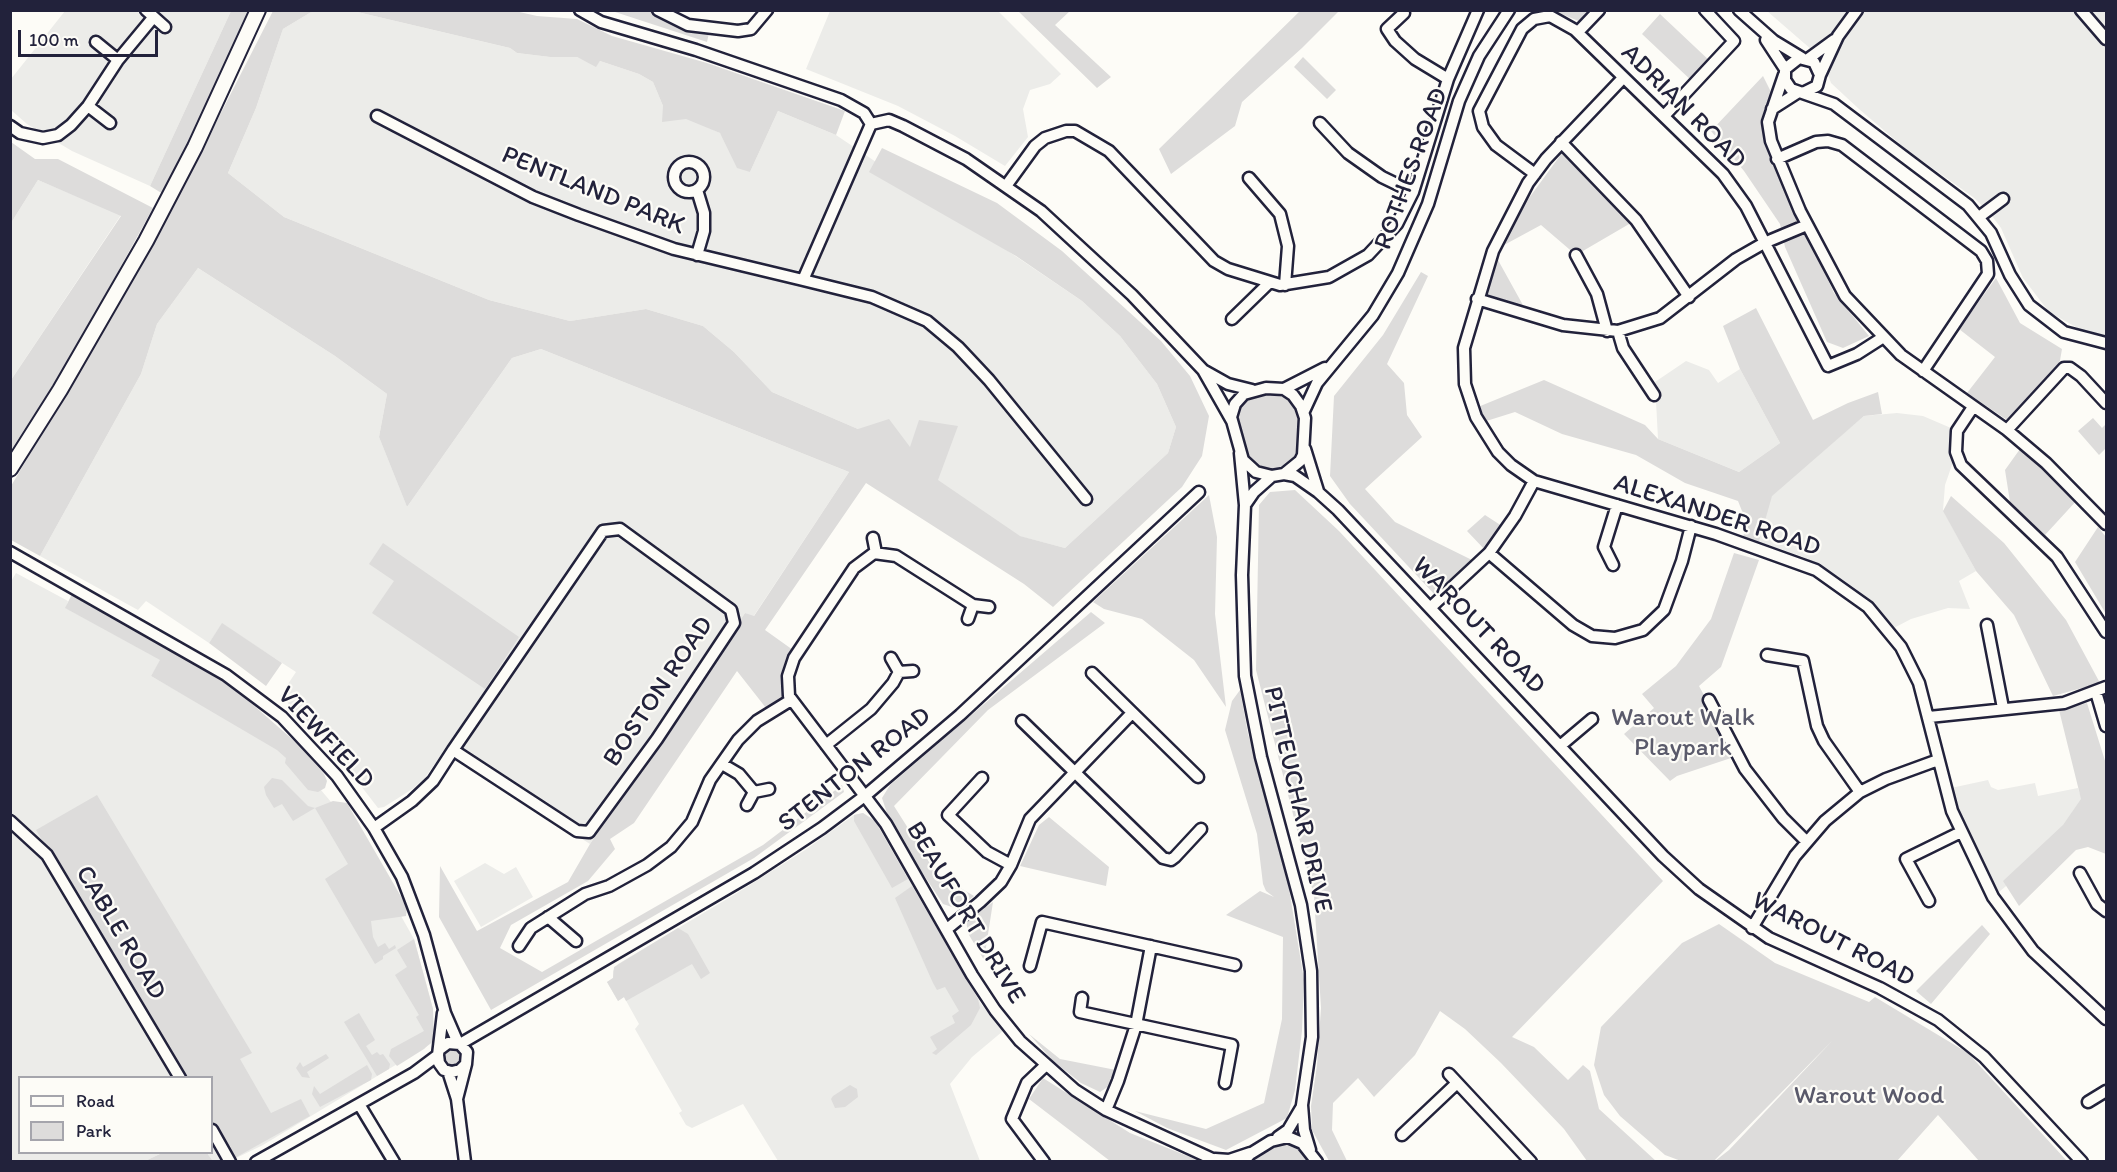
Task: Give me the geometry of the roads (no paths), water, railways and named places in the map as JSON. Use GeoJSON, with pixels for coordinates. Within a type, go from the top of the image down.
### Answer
{"type":"FeatureCollection","features":[{"type":"Feature","properties":{"kind":"main road"},"geometry":{"type":"LineString","coordinates":[[10,469],[60,390],[146,241],[195,147],[258,10]]}},
{"type":"Feature","properties":{"kind":"street"},"geometry":{"type":"LineString","coordinates":[[580,10],[601,22],[696,50],[841,100],[864,113],[871,124]]}},
{"type":"Feature","properties":{"kind":"street"},"geometry":{"type":"LineString","coordinates":[[658,10],[688,25],[738,31],[751,29],[767,10]]}},
{"type":"Feature","properties":{"kind":"street"},"geometry":{"type":"LineString","coordinates":[[1006,186],[1040,142],[1055,133],[1075,132],[1109,151],[1214,261],[1238,274],[1285,285],[1329,277],[1368,255],[1396,224],[1413,192],[1448,79],[1478,10]]}},
{"type":"Feature","properties":{"kind":"street","name":"ROTHES ROAD"},"geometry":{"type":"LineString","coordinates":[[1328,367],[1373,315],[1398,273],[1428,204],[1459,101],[1479,56],[1509,10]]}},
{"type":"Feature","properties":{"kind":"street"},"geometry":{"type":"LineString","coordinates":[[1578,32],[1599,10]]}},
{"type":"Feature","properties":{"kind":"street"},"geometry":{"type":"LineString","coordinates":[[1664,116],[1734,41],[1705,10]]}},
{"type":"Feature","properties":{"kind":"street"},"geometry":{"type":"LineString","coordinates":[[1739,10],[1776,52],[1785,72],[1788,87],[1834,104],[1968,204],[1979,217],[2029,305],[2064,332],[2106,344]]}},
{"type":"Feature","properties":{"kind":"street"},"geometry":{"type":"LineString","coordinates":[[1772,110],[1800,93],[1813,90],[1838,36],[1857,10]]}},
{"type":"Feature","properties":{"kind":"street"},"geometry":{"type":"LineString","coordinates":[[2081,10],[2106,39]]}},
{"type":"Feature","properties":{"kind":"street"},"geometry":{"type":"LineString","coordinates":[[1404,13],[1388,29],[1395,41],[1414,59],[1448,79]]}},
{"type":"Feature","properties":{"kind":"street"},"geometry":{"type":"LineString","coordinates":[[10,126],[30,137],[58,135],[71,125],[87,106],[149,15],[165,27]]}},
{"type":"Feature","properties":{"kind":"street","name":"ADRIAN ROAD"},"geometry":{"type":"LineString","coordinates":[[1535,174],[1496,145],[1483,127],[1479,111],[1514,41],[1526,24],[1550,16],[1558,18],[1578,32],[1723,174],[1746,206],[1828,366],[1857,354],[1882,338]]}},
{"type":"Feature","properties":{"kind":"street"},"geometry":{"type":"LineString","coordinates":[[1754,25],[1818,67],[1819,78],[1834,104]]}},
{"type":"Feature","properties":{"kind":"street"},"geometry":{"type":"LineString","coordinates":[[1838,36],[1805,58],[1794,59],[1785,72],[1768,122],[1777,159],[1845,296],[1882,338],[1923,371],[2007,430],[2053,470],[2106,524]]}},
{"type":"Feature","properties":{"kind":"street"},"geometry":{"type":"LineString","coordinates":[[96,42],[118,60]]}},
{"type":"Feature","properties":{"kind":"street","name":"ALEXANDER ROAD"},"geometry":{"type":"LineString","coordinates":[[1623,78],[1561,142],[1535,174],[1503,228],[1478,298],[1464,348],[1467,391],[1476,417],[1498,452],[1511,465],[1534,481],[1691,526],[1816,570],[1868,607],[1901,647],[1919,682],[1938,760],[1961,832],[1993,897],[2018,933],[2065,983],[2106,1019]]}},
{"type":"Feature","properties":{"kind":"street"},"geometry":{"type":"LineString","coordinates":[[87,106],[110,123]]}},
{"type":"Feature","properties":{"kind":"street","name":"PENTLAND PARK"},"geometry":{"type":"LineString","coordinates":[[377,116],[533,196],[608,226],[697,255],[872,297],[927,321],[958,347],[989,380],[1086,499]]}},
{"type":"Feature","properties":{"kind":"street"},"geometry":{"type":"LineString","coordinates":[[871,124],[889,120],[903,126],[966,159],[1041,211],[1101,265],[1203,370],[1232,421],[1240,453],[1252,470],[1272,476],[1284,474],[1295,476],[1318,492]]}},
{"type":"Feature","properties":{"kind":"street"},"geometry":{"type":"LineString","coordinates":[[1320,123],[1348,153],[1382,177],[1413,192]]}},
{"type":"Feature","properties":{"kind":"street"},"geometry":{"type":"LineString","coordinates":[[803,280],[871,124]]}},
{"type":"Feature","properties":{"kind":"street"},"geometry":{"type":"LineString","coordinates":[[1777,159],[1816,142],[1828,141],[1842,145],[1981,251],[1988,265],[1988,274],[1923,371]]}},
{"type":"Feature","properties":{"kind":"street"},"geometry":{"type":"LineString","coordinates":[[1561,142],[1636,220],[1689,297]]}},
{"type":"Feature","properties":{"kind":"street"},"geometry":{"type":"LineString","coordinates":[[1249,178],[1280,214],[1288,246],[1285,285]]}},
{"type":"Feature","properties":{"kind":"street"},"geometry":{"type":"LineString","coordinates":[[697,190],[704,213],[704,231],[697,255]]}},
{"type":"Feature","properties":{"kind":"street"},"geometry":{"type":"LineString","coordinates":[[1979,217],[2003,199]]}},
{"type":"Feature","properties":{"kind":"street"},"geometry":{"type":"LineString","coordinates":[[1478,298],[1563,325],[1613,331],[1660,318],[1736,259],[1764,243],[1808,225]]}},
{"type":"Feature","properties":{"kind":"street"},"geometry":{"type":"LineString","coordinates":[[1576,255],[1597,294],[1613,331],[1654,395]]}},
{"type":"Feature","properties":{"kind":"street"},"geometry":{"type":"LineString","coordinates":[[1232,319],[1270,282]]}},
{"type":"Feature","properties":{"kind":"street"},"geometry":{"type":"LineString","coordinates":[[1203,370],[1228,384],[1252,390],[1284,389],[1328,367]]}},
{"type":"Feature","properties":{"kind":"street"},"geometry":{"type":"LineString","coordinates":[[1284,474],[1300,461],[1304,446],[1304,411],[1317,382],[1328,367]]}},
{"type":"Feature","properties":{"kind":"street"},"geometry":{"type":"LineString","coordinates":[[2007,430],[2064,368],[2076,372],[2106,403]]}},
{"type":"Feature","properties":{"kind":"street"},"geometry":{"type":"LineString","coordinates":[[1284,389],[1298,400],[1304,411]]}},
{"type":"Feature","properties":{"kind":"street"},"geometry":{"type":"LineString","coordinates":[[1232,421],[1235,404],[1244,394],[1252,390]]}},
{"type":"Feature","properties":{"kind":"street"},"geometry":{"type":"LineString","coordinates":[[1973,407],[1957,431],[1956,452],[1961,465],[2057,557],[2106,632]]}},
{"type":"Feature","properties":{"kind":"street"},"geometry":{"type":"LineString","coordinates":[[1304,446],[1318,492]]}},
{"type":"Feature","properties":{"kind":"street","name":"PITTEUCHAR DRIVE"},"geometry":{"type":"LineString","coordinates":[[1240,453],[1245,505],[1242,626],[1246,686],[1261,757],[1301,905],[1311,971],[1312,1037],[1302,1105],[1304,1131],[1310,1150],[1317,1161]]}},
{"type":"Feature","properties":{"kind":"street"},"geometry":{"type":"LineString","coordinates":[[1245,505],[1254,492],[1272,476]]}},
{"type":"Feature","properties":{"kind":"street"},"geometry":{"type":"LineString","coordinates":[[1430,608],[1489,554],[1515,516],[1534,481]]}},
{"type":"Feature","properties":{"kind":"street","name":"STENTON ROAD"},"geometry":{"type":"LineString","coordinates":[[459,1043],[754,873],[866,795],[976,701],[1066,614],[1199,492]]}},
{"type":"Feature","properties":{"kind":"street","name":"WAROUT ROAD"},"geometry":{"type":"LineString","coordinates":[[1318,492],[1679,872],[1721,907],[1752,927],[1806,956],[1881,988],[1938,1020],[1999,1071],[2082,1161]]}},
{"type":"Feature","properties":{"kind":"street"},"geometry":{"type":"LineString","coordinates":[[1613,565],[1604,547],[1617,506]]}},
{"type":"Feature","properties":{"kind":"street"},"geometry":{"type":"LineString","coordinates":[[1489,554],[1573,625],[1592,636],[1618,638],[1643,630],[1664,609],[1682,561],[1691,526]]}},
{"type":"Feature","properties":{"kind":"street","name":"BOSTON ROAD"},"geometry":{"type":"LineString","coordinates":[[374,828],[433,781],[453,750],[603,531],[620,529],[732,610],[734,623],[657,739],[589,832],[578,831],[453,750]]}},
{"type":"Feature","properties":{"kind":"street"},"geometry":{"type":"LineString","coordinates":[[873,538],[876,553]]}},
{"type":"Feature","properties":{"kind":"street","name":"VIEWFIELD"},"geometry":{"type":"LineString","coordinates":[[10,552],[226,675],[282,717],[337,776],[374,828],[402,877],[418,918],[443,1006],[459,1043]]}},
{"type":"Feature","properties":{"kind":"street"},"geometry":{"type":"LineString","coordinates":[[519,946],[531,928],[592,891],[609,886],[647,865],[676,843],[692,822],[705,790],[747,730],[791,700],[787,685],[794,658],[854,568],[876,553],[896,556],[973,605],[989,607]]}},
{"type":"Feature","properties":{"kind":"street"},"geometry":{"type":"LineString","coordinates":[[968,619],[973,605]]}},
{"type":"Feature","properties":{"kind":"street"},"geometry":{"type":"LineString","coordinates":[[1987,626],[2003,708]]}},
{"type":"Feature","properties":{"kind":"street"},"geometry":{"type":"LineString","coordinates":[[1767,654],[1803,661],[1817,726],[1824,741],[1860,792]]}},
{"type":"Feature","properties":{"kind":"street"},"geometry":{"type":"LineString","coordinates":[[891,658],[899,672]]}},
{"type":"Feature","properties":{"kind":"street"},"geometry":{"type":"LineString","coordinates":[[899,672],[913,671]]}},
{"type":"Feature","properties":{"kind":"street"},"geometry":{"type":"LineString","coordinates":[[826,745],[872,709],[899,672]]}},
{"type":"Feature","properties":{"kind":"street"},"geometry":{"type":"LineString","coordinates":[[1092,673],[1198,777]]}},
{"type":"Feature","properties":{"kind":"street"},"geometry":{"type":"LineString","coordinates":[[1929,717],[2064,702],[2101,689],[2106,726]]}},
{"type":"Feature","properties":{"kind":"street","name":"BEAUFORT DRIVE"},"geometry":{"type":"LineString","coordinates":[[791,700],[866,795],[995,1010],[1020,1041],[1075,1090],[1106,1110],[1217,1160],[1229,1160],[1252,1152]]}},
{"type":"Feature","properties":{"kind":"street"},"geometry":{"type":"LineString","coordinates":[[1708,700],[1745,769],[1783,818],[1806,841]]}},
{"type":"Feature","properties":{"kind":"street"},"geometry":{"type":"LineString","coordinates":[[947,929],[991,893],[1011,865],[1029,819],[1132,713]]}},
{"type":"Feature","properties":{"kind":"street"},"geometry":{"type":"LineString","coordinates":[[1560,746],[1592,719]]}},
{"type":"Feature","properties":{"kind":"street"},"geometry":{"type":"LineString","coordinates":[[1022,721],[1167,859],[1175,857],[1201,829]]}},
{"type":"Feature","properties":{"kind":"street"},"geometry":{"type":"LineString","coordinates":[[1752,927],[1806,841],[1860,792],[1886,779],[1938,760]]}},
{"type":"Feature","properties":{"kind":"street"},"geometry":{"type":"LineString","coordinates":[[722,764],[739,774],[753,792]]}},
{"type":"Feature","properties":{"kind":"street"},"geometry":{"type":"LineString","coordinates":[[982,778],[948,815],[987,852],[1011,865]]}},
{"type":"Feature","properties":{"kind":"street"},"geometry":{"type":"LineString","coordinates":[[753,792],[769,789]]}},
{"type":"Feature","properties":{"kind":"street"},"geometry":{"type":"LineString","coordinates":[[747,805],[753,792]]}},
{"type":"Feature","properties":{"kind":"street","name":"CABLE ROAD"},"geometry":{"type":"LineString","coordinates":[[10,822],[47,855],[179,1076]]}},
{"type":"Feature","properties":{"kind":"street"},"geometry":{"type":"LineString","coordinates":[[1929,901],[1906,859],[1961,832]]}},
{"type":"Feature","properties":{"kind":"street"},"geometry":{"type":"LineString","coordinates":[[2080,873],[2097,904],[2106,911]]}},
{"type":"Feature","properties":{"kind":"street"},"geometry":{"type":"LineString","coordinates":[[548,917],[576,941]]}},
{"type":"Feature","properties":{"kind":"street"},"geometry":{"type":"LineString","coordinates":[[1030,966],[1042,922],[1235,965]]}},
{"type":"Feature","properties":{"kind":"street"},"geometry":{"type":"LineString","coordinates":[[1106,1110],[1136,1025],[1151,946]]}},
{"type":"Feature","properties":{"kind":"street"},"geometry":{"type":"LineString","coordinates":[[1082,998],[1080,1012],[1232,1045],[1225,1083]]}},
{"type":"Feature","properties":{"kind":"street","name":"VIEWFIELD"},"geometry":{"type":"LineString","coordinates":[[439,1052],[443,1006]]}},
{"type":"Feature","properties":{"kind":"street","name":"STENTON ROAD"},"geometry":{"type":"LineString","coordinates":[[467,1060],[494,1024]]}},
{"type":"Feature","properties":{"kind":"street"},"geometry":{"type":"LineString","coordinates":[[256,1161],[414,1073],[448,1043],[459,1043],[467,1060],[457,1099]]}},
{"type":"Feature","properties":{"kind":"street"},"geometry":{"type":"LineString","coordinates":[[439,1052],[439,1063],[446,1071],[457,1099],[465,1161]]}},
{"type":"Feature","properties":{"kind":"street"},"geometry":{"type":"LineString","coordinates":[[414,1073],[456,1072],[467,1060]]}},
{"type":"Feature","properties":{"kind":"street"},"geometry":{"type":"LineString","coordinates":[[1044,1161],[1012,1119],[1027,1083],[1046,1065]]}},
{"type":"Feature","properties":{"kind":"street"},"geometry":{"type":"LineString","coordinates":[[1449,1074],[1531,1161]]}},
{"type":"Feature","properties":{"kind":"street"},"geometry":{"type":"LineString","coordinates":[[1402,1135],[1458,1083]]}},
{"type":"Feature","properties":{"kind":"street"},"geometry":{"type":"LineString","coordinates":[[2088,1102],[2106,1091]]}},
{"type":"Feature","properties":{"kind":"street"},"geometry":{"type":"LineString","coordinates":[[359,1104],[394,1161]]}},
{"type":"Feature","properties":{"kind":"street","name":"PITTEUCHAR DRIVE"},"geometry":{"type":"LineString","coordinates":[[1276,1139],[1288,1130],[1302,1105]]}},
{"type":"Feature","properties":{"kind":"street"},"geometry":{"type":"LineString","coordinates":[[213,1132],[230,1161]]}},
{"type":"Feature","properties":{"kind":"street"},"geometry":{"type":"LineString","coordinates":[[1243,1161],[1252,1152],[1276,1139],[1294,1139],[1310,1150]]}},
{"type":"Feature","properties":{"kind":"park label","name":"Warout Walk Playpark"},"geometry":{"type":"Point","coordinates":[1683,733]}},
{"type":"Feature","properties":{"kind":"park label","name":"Warout Wood"},"geometry":{"type":"Point","coordinates":[1869,1096]}}]}
